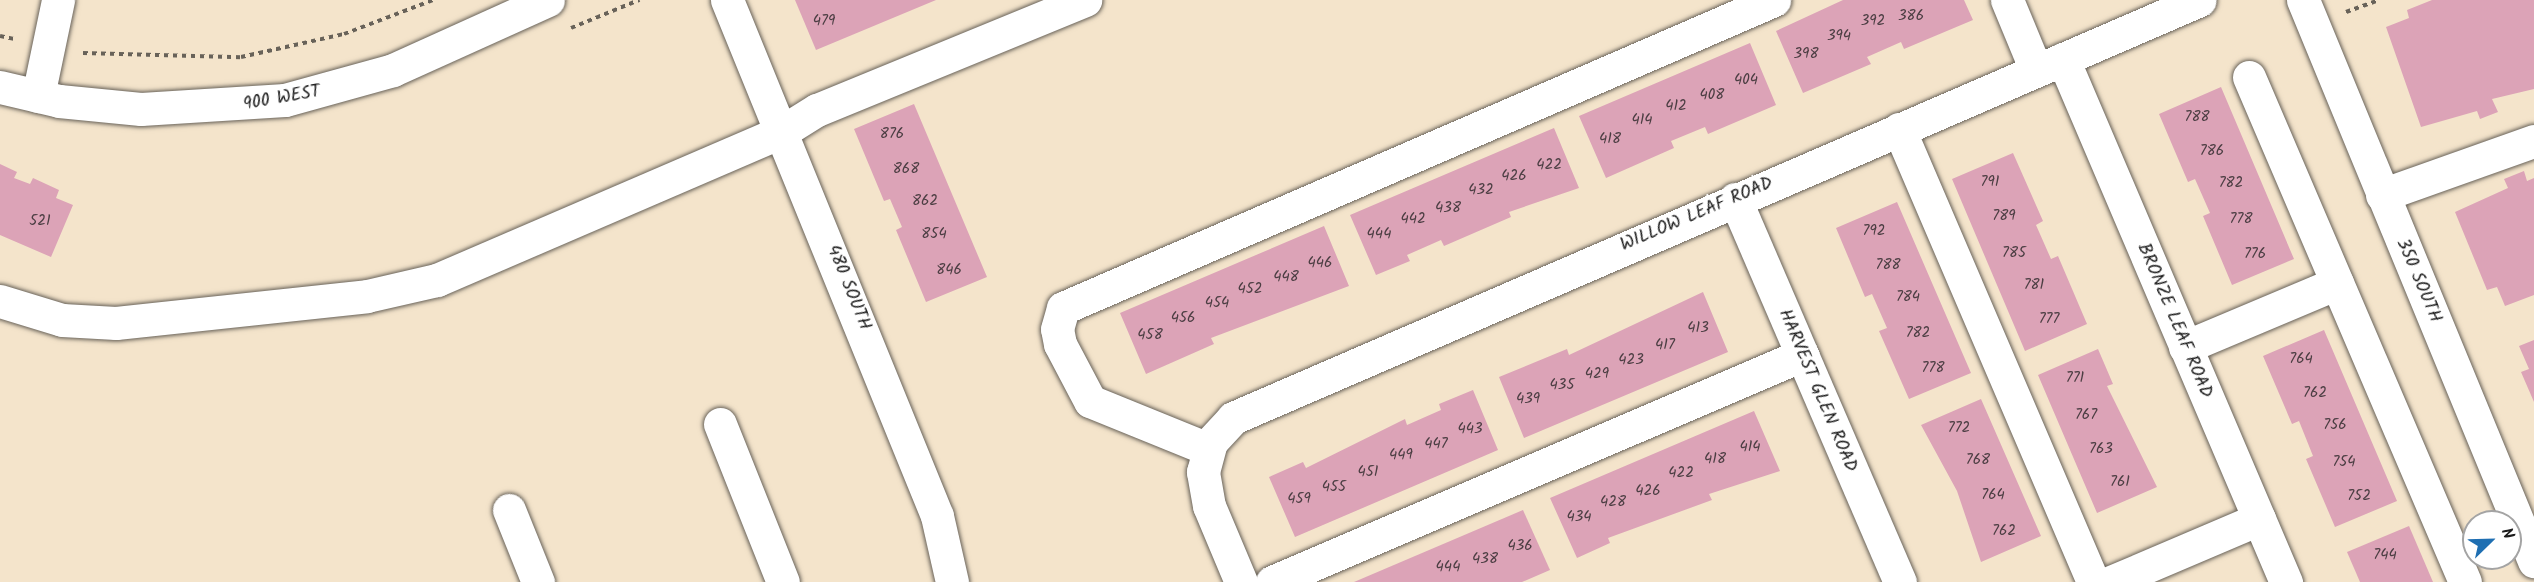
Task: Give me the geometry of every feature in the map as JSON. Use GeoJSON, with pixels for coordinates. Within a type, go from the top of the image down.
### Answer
{"type":"FeatureCollection","features":[{"type":"Feature","properties":{"kind":"street"},"geometry":{"type":"LineString","coordinates":[[38,96],[46,48],[58,0]]}},
{"type":"Feature","properties":{"kind":"street","name":"900 WEST"},"geometry":{"type":"LineString","coordinates":[[0,87],[100,106],[189,110],[285,100],[393,70],[548,0]]}},
{"type":"Feature","properties":{"kind":"street","name":"480 SOUTH"},"geometry":{"type":"LineString","coordinates":[[728,0],[937,516],[952,582]]}},
{"type":"Feature","properties":{"kind":"street"},"geometry":{"type":"LineString","coordinates":[[0,301],[62,320],[116,323],[403,290],[470,268],[783,131],[817,110],[1085,0]]}},
{"type":"Feature","properties":{"kind":"street"},"geometry":{"type":"LineString","coordinates":[[1241,582],[1209,506],[1203,472],[1208,448],[1090,401],[1060,344],[1057,329],[1063,308],[1774,0]]}},
{"type":"Feature","properties":{"kind":"street","name":"BRONZE LEAF ROAD"},"geometry":{"type":"LineString","coordinates":[[2007,0],[2050,64],[2185,347],[2286,582]]}},
{"type":"Feature","properties":{"kind":"street","name":"WILLOW LEAF ROAD"},"geometry":{"type":"LineString","coordinates":[[1208,448],[1233,418],[1262,402],[2200,0]]}},
{"type":"Feature","properties":{"kind":"street","name":"350 SOUTH"},"geometry":{"type":"LineString","coordinates":[[2303,0],[2534,561]]}},
{"type":"Feature","properties":{"kind":"street"},"geometry":{"type":"LineString","coordinates":[[2249,77],[2465,582]]}},
{"type":"Feature","properties":{"kind":"street"},"geometry":{"type":"LineString","coordinates":[[1899,129],[2093,582]]}},
{"type":"Feature","properties":{"kind":"street"},"geometry":{"type":"LineString","coordinates":[[2382,195],[2534,141]]}},
{"type":"Feature","properties":{"kind":"street","name":"HARVEST GLEN ROAD"},"geometry":{"type":"LineString","coordinates":[[1735,199],[1900,582]]}},
{"type":"Feature","properties":{"kind":"street"},"geometry":{"type":"LineString","coordinates":[[2185,347],[2337,283]]}},
{"type":"Feature","properties":{"kind":"street"},"geometry":{"type":"LineString","coordinates":[[1272,582],[1802,355]]}},
{"type":"Feature","properties":{"kind":"street"},"geometry":{"type":"LineString","coordinates":[[720,424],[783,582]]}},
{"type":"Feature","properties":{"kind":"street"},"geometry":{"type":"LineString","coordinates":[[509,510],[538,582]]}},
{"type":"Feature","properties":{"kind":"street"},"geometry":{"type":"LineString","coordinates":[[2111,582],[2259,519]]}},
{"type":"Feature","properties":{"kind":"path"},"geometry":{"type":"LineString","coordinates":[[0,36],[46,48],[133,58],[241,57],[344,34],[433,0]]}},
{"type":"Feature","properties":{"kind":"path"},"geometry":{"type":"LineString","coordinates":[[2343,14],[2379,0]]}},
{"type":"Feature","properties":{"kind":"building"},"geometry":{"type":"Polygon","coordinates":[[[795,0],[936,0],[816,50],[795,0]]]}},
{"type":"Feature","properties":{"kind":"building"},"geometry":{"type":"Polygon","coordinates":[[[1843,0],[1964,0],[1973,20],[1904,49],[1901,42],[1867,57],[1871,64],[1803,93],[1776,31],[1843,0]]]}},
{"type":"Feature","properties":{"kind":"building"},"geometry":{"type":"Polygon","coordinates":[[[2432,0],[2534,0],[2534,89],[2492,99],[2498,112],[2480,119],[2477,111],[2421,127],[2386,27],[2409,18],[2407,10],[2432,0]]]}},
{"type":"Feature","properties":{"kind":"building"},"geometry":{"type":"Polygon","coordinates":[[[1750,43],[1776,105],[1708,134],[1705,127],[1671,141],[1674,148],[1606,178],[1579,116],[1750,43]]]}},
{"type":"Feature","properties":{"kind":"building"},"geometry":{"type":"Polygon","coordinates":[[[2221,87],[2294,259],[2232,285],[2203,216],[2210,213],[2195,179],[2188,182],[2159,114],[2221,87]]]}},
{"type":"Feature","properties":{"kind":"building"},"geometry":{"type":"Polygon","coordinates":[[[914,104],[987,277],[926,302],[896,230],[902,227],[890,199],[884,201],[854,129],[914,104]]]}},
{"type":"Feature","properties":{"kind":"building"},"geometry":{"type":"Polygon","coordinates":[[[1554,128],[1579,188],[1509,212],[1511,217],[1444,246],[1441,240],[1407,255],[1410,261],[1376,275],[1350,215],[1554,128]]]}},
{"type":"Feature","properties":{"kind":"building"},"geometry":{"type":"Polygon","coordinates":[[[2013,153],[2043,221],[2036,225],[2051,259],[2058,256],[2087,324],[2025,351],[1952,179],[2013,153]]]}},
{"type":"Feature","properties":{"kind":"building"},"geometry":{"type":"Polygon","coordinates":[[[0,164],[17,172],[14,178],[30,184],[33,178],[59,190],[56,198],[73,205],[51,257],[0,235],[0,164]]]}},
{"type":"Feature","properties":{"kind":"building"},"geometry":{"type":"Polygon","coordinates":[[[2524,171],[2527,181],[2534,178],[2534,295],[2505,306],[2497,287],[2487,290],[2455,212],[2508,188],[2504,179],[2524,171]]]}},
{"type":"Feature","properties":{"kind":"building"},"geometry":{"type":"Polygon","coordinates":[[[1897,202],[1971,373],[1909,399],[1879,331],[1887,328],[1872,294],[1865,297],[1836,228],[1897,202]]]}},
{"type":"Feature","properties":{"kind":"building"},"geometry":{"type":"Polygon","coordinates":[[[1324,226],[1349,286],[1211,338],[1214,344],[1146,374],[1120,313],[1324,226]]]}},
{"type":"Feature","properties":{"kind":"building"},"geometry":{"type":"Polygon","coordinates":[[[1703,292],[1728,352],[1524,438],[1499,377],[1567,349],[1569,355],[1703,292]]]}},
{"type":"Feature","properties":{"kind":"building"},"geometry":{"type":"Polygon","coordinates":[[[2324,330],[2397,501],[2335,527],[2306,459],[2313,456],[2299,421],[2292,424],[2263,356],[2324,330]]]}},
{"type":"Feature","properties":{"kind":"building"},"geometry":{"type":"Polygon","coordinates":[[[2534,340],[2534,402],[2521,372],[2529,369],[2519,346],[2534,340]]]}},
{"type":"Feature","properties":{"kind":"building"},"geometry":{"type":"Polygon","coordinates":[[[2098,349],[2113,384],[2107,386],[2157,487],[2097,513],[2038,375],[2098,349]]]}},
{"type":"Feature","properties":{"kind":"building"},"geometry":{"type":"Polygon","coordinates":[[[1473,390],[1498,450],[1295,537],[1269,477],[1303,462],[1306,468],[1405,419],[1407,425],[1441,410],[1439,404],[1473,390]]]}},
{"type":"Feature","properties":{"kind":"building"},"geometry":{"type":"Polygon","coordinates":[[[1981,399],[2041,536],[1981,562],[1957,491],[1921,425],[1981,399]]]}},
{"type":"Feature","properties":{"kind":"building"},"geometry":{"type":"Polygon","coordinates":[[[1754,411],[1780,471],[1709,494],[1712,500],[1608,538],[1610,543],[1577,558],[1550,498],[1754,411]]]}},
{"type":"Feature","properties":{"kind":"building"},"geometry":{"type":"Polygon","coordinates":[[[1523,510],[1550,570],[1522,582],[1354,582],[1523,510]]]}},
{"type":"Feature","properties":{"kind":"building"},"geometry":{"type":"Polygon","coordinates":[[[2409,526],[2433,582],[2360,582],[2347,552],[2409,526]]]}}]}
